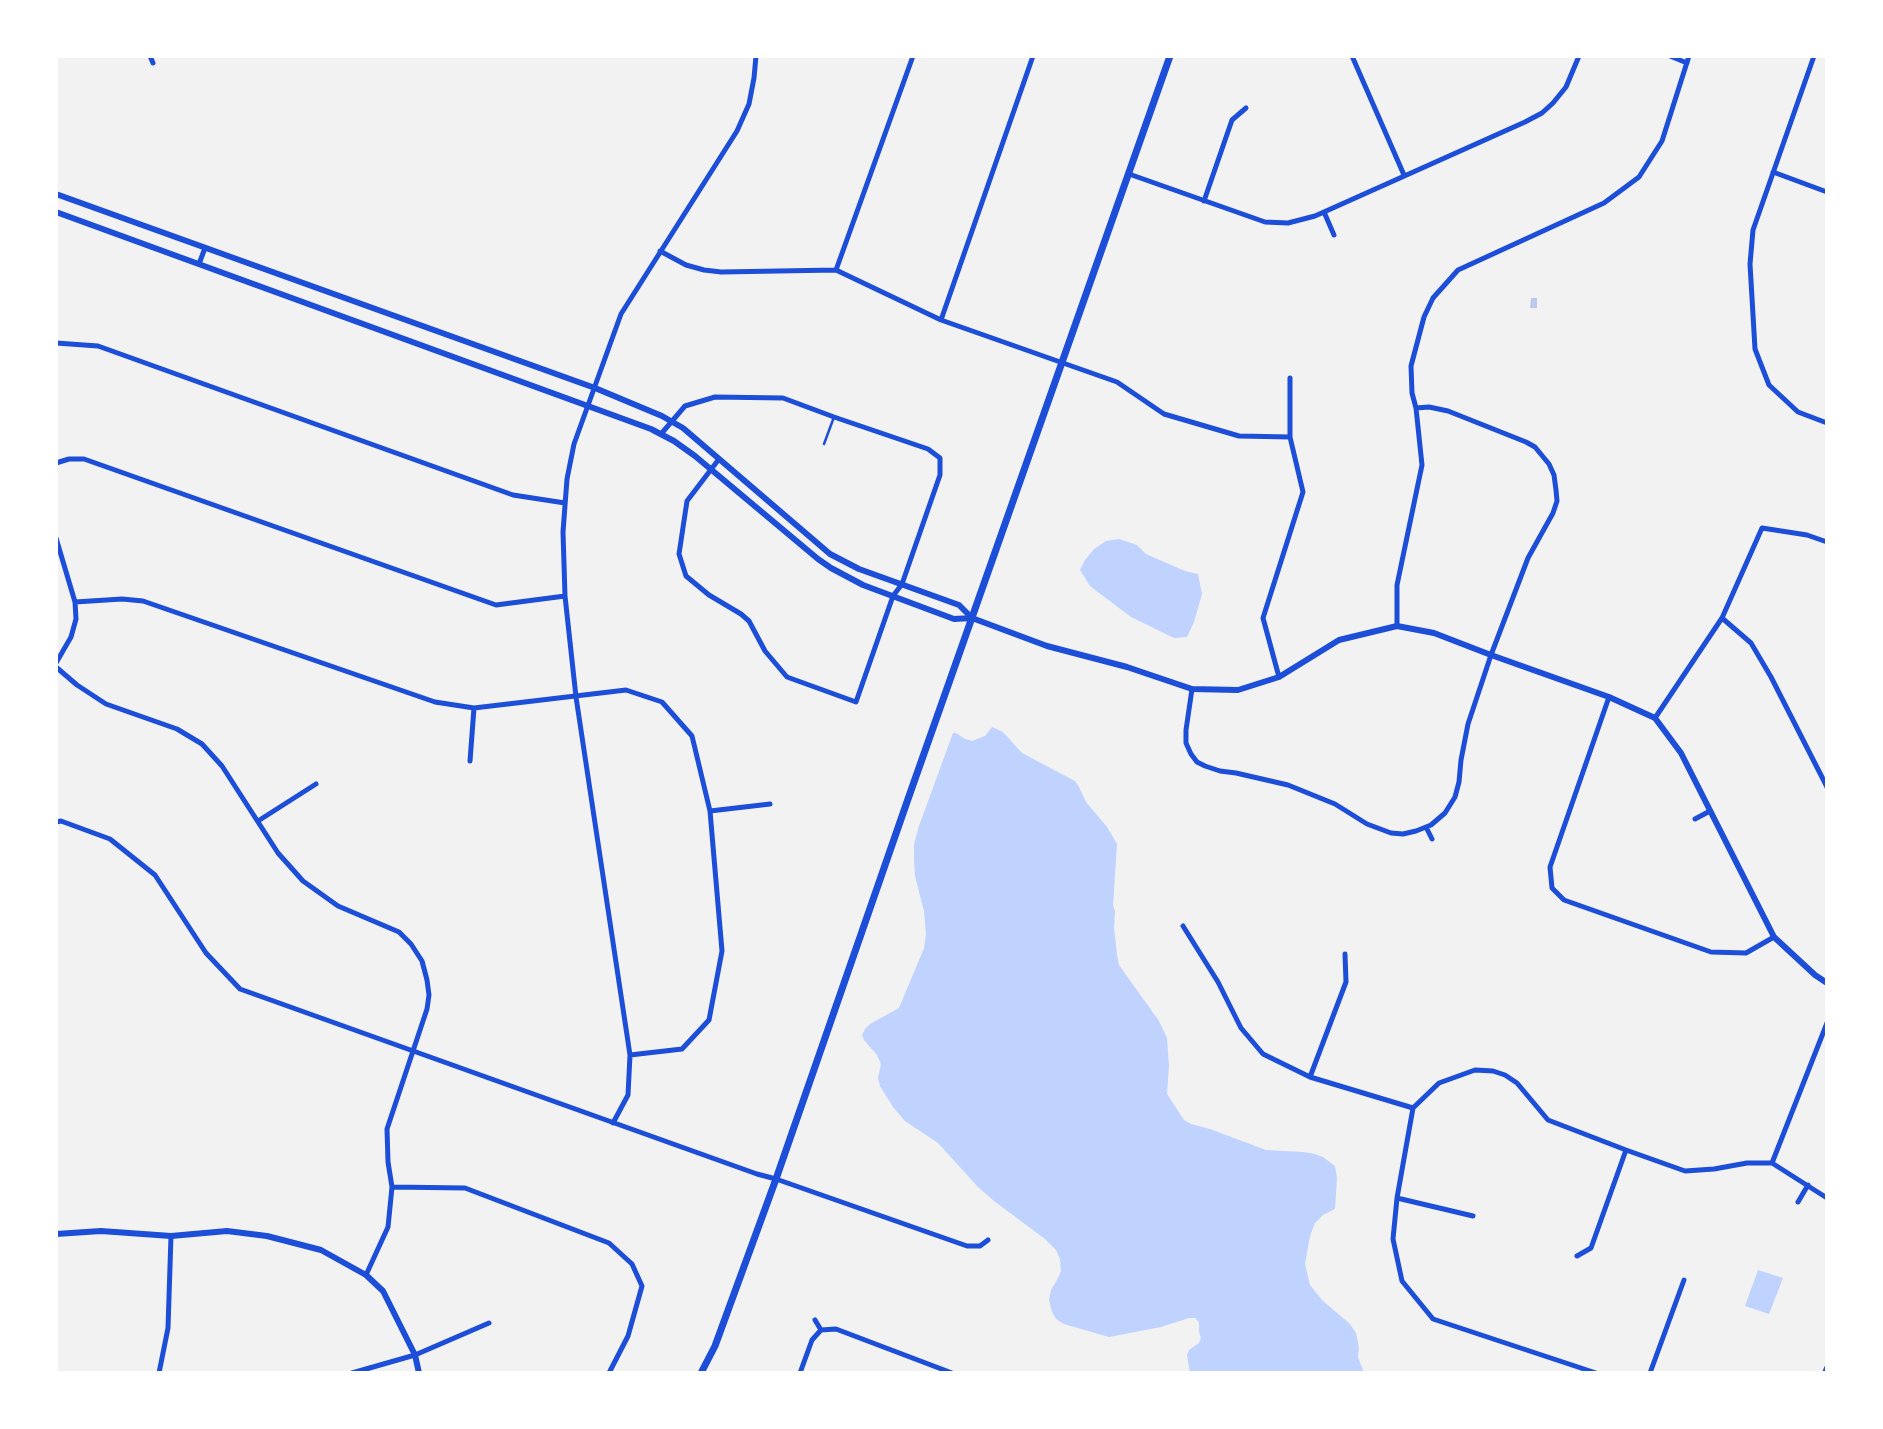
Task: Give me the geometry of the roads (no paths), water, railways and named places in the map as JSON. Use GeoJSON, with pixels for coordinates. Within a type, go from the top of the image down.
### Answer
{"type":"FeatureCollection","features":[{"type":"Feature","properties":{"kind":"main road"},"geometry":{"type":"LineString","coordinates":[[701,1373],[715,1346],[776,1179],[1170,56]]}},
{"type":"Feature","properties":{"kind":"street"},"geometry":{"type":"LineString","coordinates":[[150,56],[154,63]]}},
{"type":"Feature","properties":{"kind":"street"},"geometry":{"type":"LineString","coordinates":[[613,1123],[628,1094],[630,1055],[576,696],[565,596],[563,532],[567,479],[574,444],[621,314],[737,131],[749,104],[756,56]]}},
{"type":"Feature","properties":{"kind":"street"},"geometry":{"type":"LineString","coordinates":[[836,270],[913,56]]}},
{"type":"Feature","properties":{"kind":"street"},"geometry":{"type":"LineString","coordinates":[[941,320],[1033,56]]}},
{"type":"Feature","properties":{"kind":"street"},"geometry":{"type":"LineString","coordinates":[[1352,56],[1404,175]]}},
{"type":"Feature","properties":{"kind":"street"},"geometry":{"type":"LineString","coordinates":[[1129,174],[1265,222],[1288,223],[1324,212],[1542,113],[1566,87],[1578,56]]}},
{"type":"Feature","properties":{"kind":"street"},"geometry":{"type":"LineString","coordinates":[[1670,56],[1687,62]]}},
{"type":"Feature","properties":{"kind":"street"},"geometry":{"type":"LineString","coordinates":[[1397,626],[1397,585],[1422,464],[1416,408],[1412,393],[1411,366],[1424,317],[1433,298],[1458,270],[1604,203],[1639,177],[1662,141],[1689,56]]}},
{"type":"Feature","properties":{"kind":"street"},"geometry":{"type":"LineString","coordinates":[[1814,56],[1753,230],[1750,256],[1755,349],[1769,385],[1798,412],[1827,422]]}},
{"type":"Feature","properties":{"kind":"street"},"geometry":{"type":"LineString","coordinates":[[1204,201],[1232,120],[1246,108]]}},
{"type":"Feature","properties":{"kind":"street"},"geometry":{"type":"LineString","coordinates":[[1773,172],[1827,192]]}},
{"type":"Feature","properties":{"kind":"street"},"geometry":{"type":"LineString","coordinates":[[56,194],[595,388],[671,421],[683,428],[830,554],[859,569],[959,605],[972,618]]}},
{"type":"Feature","properties":{"kind":"street"},"geometry":{"type":"LineString","coordinates":[[56,212],[661,434],[711,470],[824,564],[854,581],[954,619],[972,618],[1047,646],[1127,667],[1192,689],[1238,690],[1279,677],[1339,640],[1397,626],[1434,633],[1609,697],[1654,718],[1681,753],[1774,938],[1815,975],[1827,983]]}},
{"type":"Feature","properties":{"kind":"street"},"geometry":{"type":"LineString","coordinates":[[1324,212],[1334,235]]}},
{"type":"Feature","properties":{"kind":"street"},"geometry":{"type":"LineString","coordinates":[[199,264],[205,248]]}},
{"type":"Feature","properties":{"kind":"street"},"geometry":{"type":"LineString","coordinates":[[660,251],[686,265],[722,272],[836,270],[941,320],[1063,361],[1118,382],[1164,414],[1238,436],[1290,437]]}},
{"type":"Feature","properties":{"kind":"street"},"geometry":{"type":"LineString","coordinates":[[56,343],[98,346],[512,495],[565,503]]}},
{"type":"Feature","properties":{"kind":"street"},"geometry":{"type":"LineString","coordinates":[[1279,677],[1263,618],[1303,492],[1290,437],[1290,378]]}},
{"type":"Feature","properties":{"kind":"street"},"geometry":{"type":"LineString","coordinates":[[661,434],[685,406],[715,397],[783,398],[834,418],[928,449],[940,458],[940,475],[902,584],[893,596],[856,702],[786,677],[765,651],[749,621],[741,614],[709,595],[686,576],[679,554],[687,501],[719,459]]}},
{"type":"Feature","properties":{"kind":"street"},"geometry":{"type":"LineString","coordinates":[[1192,689],[1186,743],[1197,762],[1220,771],[1288,785],[1335,804],[1367,824],[1390,833],[1403,834],[1426,827],[1445,813],[1456,796],[1468,724],[1491,655],[1528,558],[1553,513],[1556,501],[1554,475],[1549,464],[1535,447],[1514,435],[1448,411],[1429,407],[1416,408]]}},
{"type":"Feature","properties":{"kind":"street"},"geometry":{"type":"LineString","coordinates":[[56,463],[68,459],[84,459],[496,605],[565,596]]}},
{"type":"Feature","properties":{"kind":"street"},"geometry":{"type":"LineString","coordinates":[[1654,718],[1722,618],[1762,528],[1806,535],[1827,542]]}},
{"type":"Feature","properties":{"kind":"street"},"geometry":{"type":"LineString","coordinates":[[56,538],[75,602],[76,619],[71,637],[56,663]]}},
{"type":"Feature","properties":{"kind":"street"},"geometry":{"type":"LineString","coordinates":[[75,602],[122,599],[143,601],[434,702],[474,708],[626,690],[662,702],[692,736],[710,811],[722,951],[709,1020],[682,1049],[630,1055]]}},
{"type":"Feature","properties":{"kind":"street"},"geometry":{"type":"LineString","coordinates":[[1722,618],[1751,643],[1771,677],[1827,786]]}},
{"type":"Feature","properties":{"kind":"street"},"geometry":{"type":"LineString","coordinates":[[56,667],[77,685],[106,704],[177,729],[202,744],[222,766],[278,853],[303,881],[338,906],[399,932],[411,944],[422,961],[429,995],[427,1009],[387,1128],[388,1162],[392,1187],[388,1228],[366,1275]]}},
{"type":"Feature","properties":{"kind":"street"},"geometry":{"type":"LineString","coordinates":[[1609,697],[1550,867],[1552,888],[1564,900],[1711,952],[1746,953],[1774,938]]}},
{"type":"Feature","properties":{"kind":"street"},"geometry":{"type":"LineString","coordinates":[[470,761],[474,708]]}},
{"type":"Feature","properties":{"kind":"street"},"geometry":{"type":"LineString","coordinates":[[258,821],[316,784]]}},
{"type":"Feature","properties":{"kind":"street"},"geometry":{"type":"LineString","coordinates":[[710,811],[770,804]]}},
{"type":"Feature","properties":{"kind":"street"},"geometry":{"type":"LineString","coordinates":[[1695,818],[1710,811]]}},
{"type":"Feature","properties":{"kind":"street"},"geometry":{"type":"LineString","coordinates":[[56,822],[61,821],[110,839],[156,874],[206,953],[240,989],[757,1174],[967,1246],[980,1246],[988,1240]]}},
{"type":"Feature","properties":{"kind":"street"},"geometry":{"type":"LineString","coordinates":[[1426,827],[1432,839]]}},
{"type":"Feature","properties":{"kind":"street"},"geometry":{"type":"LineString","coordinates":[[1184,926],[1218,982],[1241,1028],[1264,1054],[1310,1077],[1413,1108]]}},
{"type":"Feature","properties":{"kind":"street"},"geometry":{"type":"LineString","coordinates":[[1310,1077],[1346,982],[1345,954]]}},
{"type":"Feature","properties":{"kind":"street"},"geometry":{"type":"LineString","coordinates":[[1772,1163],[1827,1023]]}},
{"type":"Feature","properties":{"kind":"street"},"geometry":{"type":"LineString","coordinates":[[1596,1373],[1433,1319],[1402,1281],[1393,1239],[1397,1198],[1413,1108],[1439,1083],[1475,1070],[1493,1071],[1505,1075],[1517,1083],[1548,1120],[1626,1150],[1685,1171],[1714,1169],[1747,1163],[1772,1163],[1827,1198]]}},
{"type":"Feature","properties":{"kind":"street"},"geometry":{"type":"LineString","coordinates":[[1577,1256],[1591,1248],[1626,1150]]}},
{"type":"Feature","properties":{"kind":"street"},"geometry":{"type":"LineString","coordinates":[[1798,1202],[1808,1185]]}},
{"type":"Feature","properties":{"kind":"street"},"geometry":{"type":"LineString","coordinates":[[392,1187],[464,1188],[610,1243],[632,1264],[642,1286],[628,1336],[609,1373]]}},
{"type":"Feature","properties":{"kind":"street"},"geometry":{"type":"LineString","coordinates":[[1397,1198],[1473,1216]]}},
{"type":"Feature","properties":{"kind":"street"},"geometry":{"type":"LineString","coordinates":[[56,1234],[101,1231],[171,1236],[227,1231],[268,1236],[321,1250],[366,1275],[383,1291],[415,1354],[419,1373]]}},
{"type":"Feature","properties":{"kind":"street"},"geometry":{"type":"LineString","coordinates":[[159,1373],[168,1328],[171,1236]]}},
{"type":"Feature","properties":{"kind":"street"},"geometry":{"type":"LineString","coordinates":[[1650,1373],[1684,1280]]}},
{"type":"Feature","properties":{"kind":"street"},"geometry":{"type":"LineString","coordinates":[[815,1320],[822,1330]]}},
{"type":"Feature","properties":{"kind":"street"},"geometry":{"type":"LineString","coordinates":[[352,1373],[415,1354],[489,1323]]}},
{"type":"Feature","properties":{"kind":"street"},"geometry":{"type":"LineString","coordinates":[[800,1373],[812,1340],[822,1330],[836,1329],[952,1373]]}},
{"type":"Feature","properties":{"kind":"street"},"geometry":{"type":"LineString","coordinates":[[1825,1373],[1827,1368]]}},
{"type":"Feature","properties":{"kind":"lane"},"geometry":{"type":"LineString","coordinates":[[824,444],[834,418]]}},
{"type":"Feature","properties":{"kind":"water"},"geometry":{"type":"Polygon","coordinates":[[[1119,539],[1137,545],[1146,554],[1185,571],[1198,574],[1202,594],[1194,622],[1187,637],[1174,638],[1131,617],[1090,586],[1080,570],[1085,560],[1094,549],[1106,541],[1119,539]]]}},
{"type":"Feature","properties":{"kind":"water"},"geometry":{"type":"Polygon","coordinates":[[[992,727],[1003,732],[1022,753],[1075,781],[1086,802],[1107,827],[1117,844],[1113,906],[1119,965],[1159,1021],[1167,1038],[1169,1066],[1167,1094],[1184,1120],[1266,1150],[1315,1154],[1323,1157],[1335,1166],[1337,1178],[1335,1209],[1323,1215],[1315,1223],[1310,1236],[1305,1264],[1310,1285],[1323,1301],[1350,1324],[1356,1333],[1359,1348],[1358,1357],[1364,1373],[1190,1373],[1187,1355],[1189,1350],[1199,1343],[1201,1338],[1199,1322],[1195,1318],[1109,1337],[1064,1324],[1056,1319],[1049,1300],[1051,1290],[1061,1271],[1060,1259],[1056,1250],[1045,1239],[978,1187],[938,1143],[905,1121],[893,1107],[880,1086],[878,1078],[881,1064],[877,1055],[862,1035],[870,1024],[899,1008],[924,948],[926,934],[924,911],[915,876],[914,860],[914,844],[919,826],[953,733],[972,741],[985,736],[992,727]]]}},
{"type":"Feature","properties":{"kind":"water"},"geometry":{"type":"Polygon","coordinates":[[[1758,1270],[1783,1278],[1769,1314],[1745,1306],[1758,1270]]]}}]}
